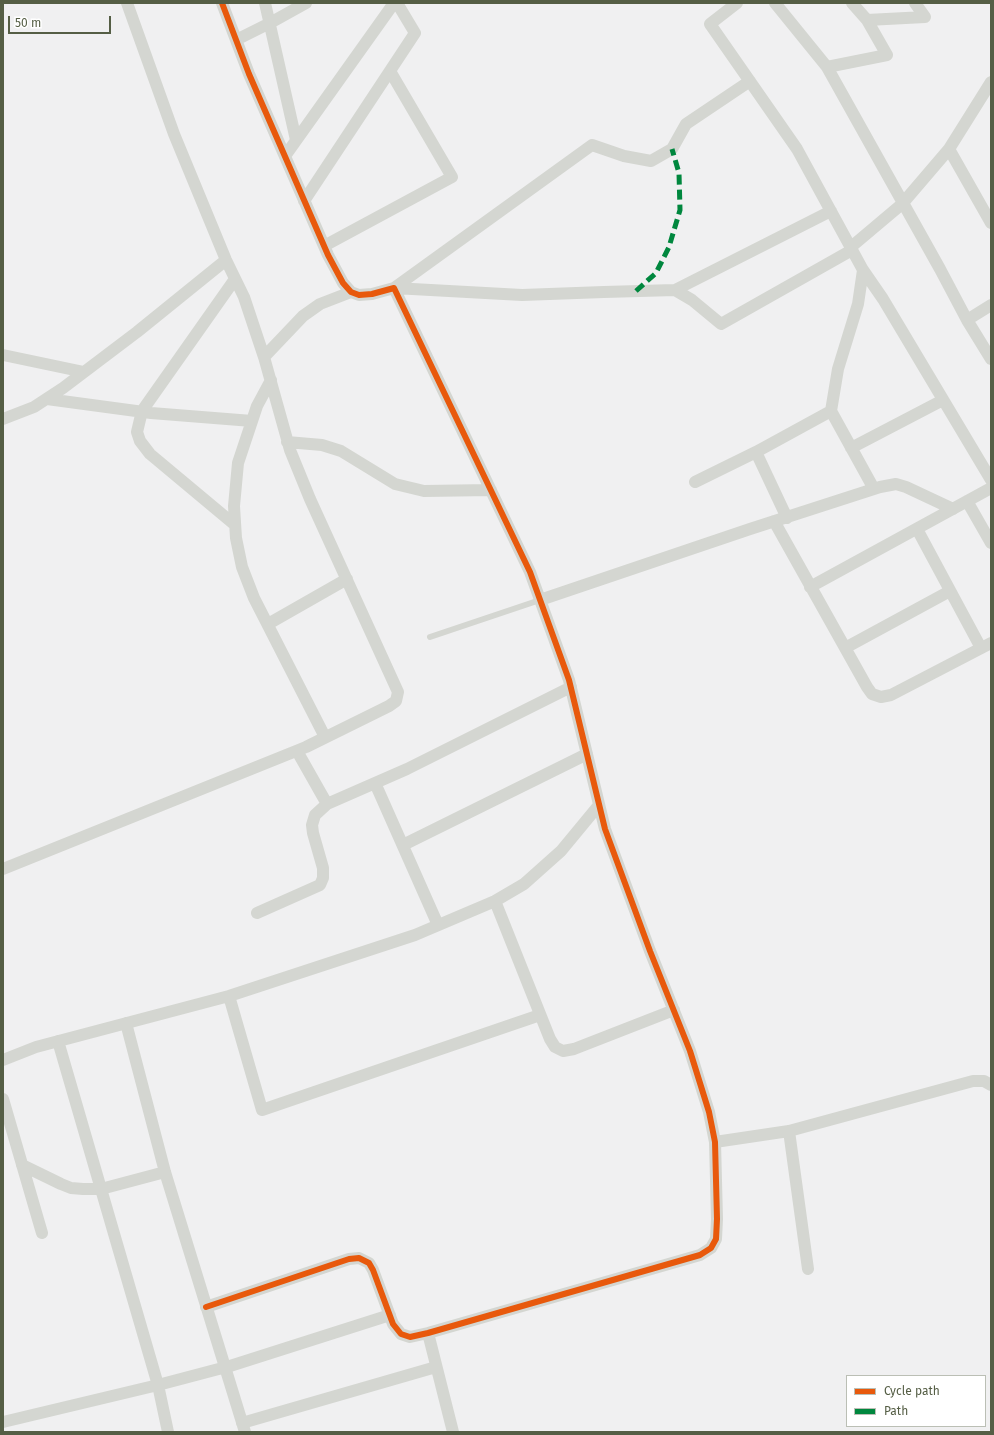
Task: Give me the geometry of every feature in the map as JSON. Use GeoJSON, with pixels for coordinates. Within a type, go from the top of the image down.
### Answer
{"type":"FeatureCollection","features":[{"type":"Feature","properties":{"kind":"street"},"geometry":{"type":"LineString","coordinates":[[3,869],[297,750],[389,706],[396,701],[398,692],[310,499],[287,442],[271,380],[244,297],[226,260],[174,134],[127,3]]}},
{"type":"Feature","properties":{"kind":"street"},"geometry":{"type":"LineString","coordinates":[[222,3],[249,74],[324,246],[343,284],[351,292],[359,295],[372,294],[394,288],[522,295],[675,290],[831,211]]}},
{"type":"Feature","properties":{"kind":"street"},"geometry":{"type":"LineString","coordinates":[[265,3],[296,140]]}},
{"type":"Feature","properties":{"kind":"street"},"geometry":{"type":"LineString","coordinates":[[236,40],[306,3]]}},
{"type":"Feature","properties":{"kind":"street"},"geometry":{"type":"LineString","coordinates":[[284,156],[396,3],[415,33],[304,201]]}},
{"type":"Feature","properties":{"kind":"street"},"geometry":{"type":"LineString","coordinates":[[737,3],[710,24],[798,149],[863,270],[991,480]]}},
{"type":"Feature","properties":{"kind":"street"},"geometry":{"type":"LineString","coordinates":[[775,3],[827,67],[902,204],[991,360]]}},
{"type":"Feature","properties":{"kind":"street"},"geometry":{"type":"LineString","coordinates":[[827,67],[887,55],[867,20],[852,3]]}},
{"type":"Feature","properties":{"kind":"street"},"geometry":{"type":"LineString","coordinates":[[867,20],[925,17],[915,3]]}},
{"type":"Feature","properties":{"kind":"street"},"geometry":{"type":"LineString","coordinates":[[324,246],[452,177],[390,71]]}},
{"type":"Feature","properties":{"kind":"street"},"geometry":{"type":"LineString","coordinates":[[394,288],[592,145],[624,156],[651,160],[672,149],[686,124],[750,81]]}},
{"type":"Feature","properties":{"kind":"street"},"geometry":{"type":"LineString","coordinates":[[675,290],[692,300],[721,324],[852,249],[902,204],[949,149],[991,82]]}},
{"type":"Feature","properties":{"kind":"street"},"geometry":{"type":"LineString","coordinates":[[949,149],[991,223]]}},
{"type":"Feature","properties":{"kind":"street"},"geometry":{"type":"LineString","coordinates":[[3,419],[34,407],[47,399],[137,332],[226,260]]}},
{"type":"Feature","properties":{"kind":"street"},"geometry":{"type":"LineString","coordinates":[[863,270],[858,304],[838,369],[831,411],[874,489]]}},
{"type":"Feature","properties":{"kind":"street"},"geometry":{"type":"LineString","coordinates":[[235,279],[142,412],[137,432],[140,441],[150,454],[235,525]]}},
{"type":"Feature","properties":{"kind":"street"},"geometry":{"type":"LineString","coordinates":[[206,1307],[349,1259],[359,1258],[369,1263],[373,1270],[393,1324],[401,1334],[410,1337],[700,1255],[711,1248],[716,1239],[717,1219],[715,1142],[709,1112],[690,1051],[650,951],[605,829],[571,687],[530,572],[394,288]]}},
{"type":"Feature","properties":{"kind":"street"},"geometry":{"type":"LineString","coordinates":[[264,357],[303,316],[320,304],[351,292]]}},
{"type":"Feature","properties":{"kind":"street"},"geometry":{"type":"LineString","coordinates":[[967,320],[991,305]]}},
{"type":"Feature","properties":{"kind":"street"},"geometry":{"type":"LineString","coordinates":[[3,355],[84,372]]}},
{"type":"Feature","properties":{"kind":"street"},"geometry":{"type":"LineString","coordinates":[[271,380],[257,406],[238,462],[234,506],[236,538],[242,567],[254,598],[325,737]]}},
{"type":"Feature","properties":{"kind":"street"},"geometry":{"type":"LineString","coordinates":[[47,399],[142,412],[252,421]]}},
{"type":"Feature","properties":{"kind":"street"},"geometry":{"type":"LineString","coordinates":[[851,448],[943,400]]}},
{"type":"Feature","properties":{"kind":"street"},"geometry":{"type":"LineString","coordinates":[[695,482],[756,452],[831,411]]}},
{"type":"Feature","properties":{"kind":"street"},"geometry":{"type":"LineString","coordinates":[[287,442],[322,445],[341,451],[395,484],[424,491],[491,490]]}},
{"type":"Feature","properties":{"kind":"street"},"geometry":{"type":"LineString","coordinates":[[756,452],[787,518]]}},
{"type":"Feature","properties":{"kind":"street"},"geometry":{"type":"LineString","coordinates":[[540,600],[874,489],[896,484],[906,487],[953,509]]}},
{"type":"Feature","properties":{"kind":"street"},"geometry":{"type":"LineString","coordinates":[[810,587],[991,488]]}},
{"type":"Feature","properties":{"kind":"street"},"geometry":{"type":"LineString","coordinates":[[967,501],[991,543]]}},
{"type":"Feature","properties":{"kind":"street"},"geometry":{"type":"LineString","coordinates":[[774,522],[867,687],[872,694],[881,697],[891,695],[986,646],[950,591],[917,529]]}},
{"type":"Feature","properties":{"kind":"street"},"geometry":{"type":"LineString","coordinates":[[268,624],[347,578]]}},
{"type":"Feature","properties":{"kind":"street"},"geometry":{"type":"LineString","coordinates":[[845,648],[950,591]]}},
{"type":"Feature","properties":{"kind":"street"},"geometry":{"type":"LineString","coordinates":[[257,913],[320,885],[323,878],[323,868],[312,825],[316,815],[327,804],[407,769],[571,687]]}},
{"type":"Feature","properties":{"kind":"street"},"geometry":{"type":"LineString","coordinates":[[297,750],[327,804]]}},
{"type":"Feature","properties":{"kind":"street"},"geometry":{"type":"LineString","coordinates":[[403,845],[587,754]]}},
{"type":"Feature","properties":{"kind":"street"},"geometry":{"type":"LineString","coordinates":[[375,783],[438,925]]}},
{"type":"Feature","properties":{"kind":"street"},"geometry":{"type":"LineString","coordinates":[[3,1060],[36,1047],[229,996],[415,935],[495,901],[524,884],[561,851],[599,805]]}},
{"type":"Feature","properties":{"kind":"street"},"geometry":{"type":"LineString","coordinates":[[495,901],[550,1040],[555,1047],[563,1051],[574,1049],[674,1010]]}},
{"type":"Feature","properties":{"kind":"street"},"geometry":{"type":"LineString","coordinates":[[229,996],[262,1110],[540,1015]]}},
{"type":"Feature","properties":{"kind":"street"},"geometry":{"type":"LineString","coordinates":[[126,1023],[165,1172],[244,1428],[436,1366]]}},
{"type":"Feature","properties":{"kind":"street"},"geometry":{"type":"LineString","coordinates":[[58,1041],[158,1385],[168,1432]]}},
{"type":"Feature","properties":{"kind":"street"},"geometry":{"type":"LineString","coordinates":[[715,1142],[788,1131],[973,1081],[984,1081],[991,1085]]}},
{"type":"Feature","properties":{"kind":"street"},"geometry":{"type":"LineString","coordinates":[[3,1099],[42,1233]]}},
{"type":"Feature","properties":{"kind":"street"},"geometry":{"type":"LineString","coordinates":[[788,1131],[808,1269]]}},
{"type":"Feature","properties":{"kind":"street"},"geometry":{"type":"LineString","coordinates":[[22,1165],[71,1188],[101,1189],[165,1172]]}},
{"type":"Feature","properties":{"kind":"street"},"geometry":{"type":"LineString","coordinates":[[3,1422],[158,1385],[225,1367],[390,1315]]}},
{"type":"Feature","properties":{"kind":"street"},"geometry":{"type":"LineString","coordinates":[[428,1333],[451,1432]]}},
{"type":"Feature","properties":{"kind":"lane"},"geometry":{"type":"LineString","coordinates":[[430,637],[540,600]]}},
{"type":"Feature","properties":{"kind":"marked path"},"geometry":{"type":"LineString","coordinates":[[636,291],[656,273],[669,247],[680,210],[679,173],[672,149]]}},
{"type":"Feature","properties":{"kind":"cycle path"},"geometry":{"type":"LineString","coordinates":[[206,1307],[349,1259],[359,1258],[369,1263],[373,1270],[393,1324],[401,1334],[410,1337],[700,1255],[711,1248],[716,1239],[717,1219],[715,1142],[709,1112],[690,1051],[650,951],[605,829],[569,680],[530,572],[394,288],[372,294],[359,295],[351,292],[343,283],[328,255],[249,74],[222,3]]}}]}
